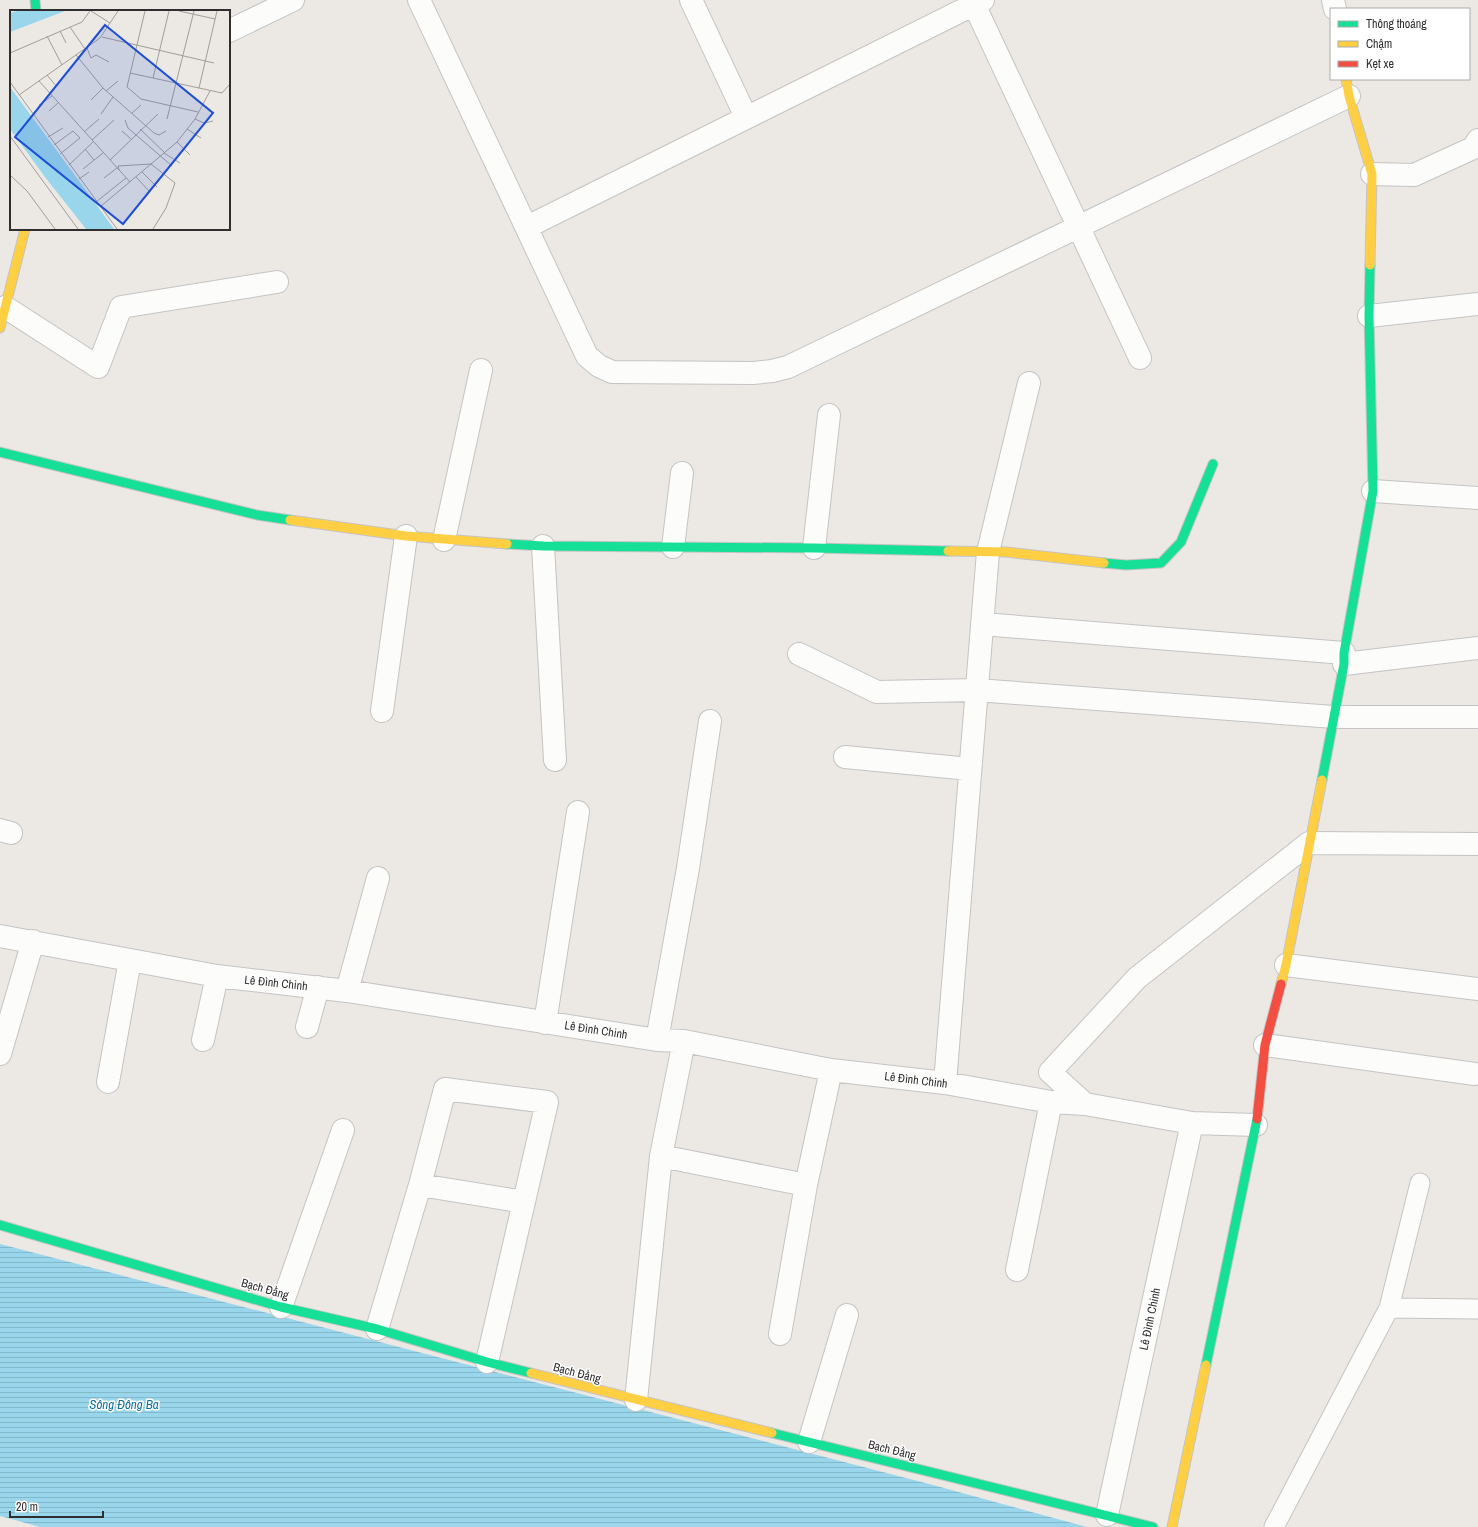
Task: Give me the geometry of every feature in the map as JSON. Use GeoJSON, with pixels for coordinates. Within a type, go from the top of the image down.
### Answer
{"type":"FeatureCollection","features":[{"type":"Feature","properties":{"kind":"street"},"geometry":{"type":"LineString","coordinates":[[35,0],[36,10]]}},
{"type":"Feature","properties":{"kind":"street"},"geometry":{"type":"LineString","coordinates":[[230,31],[293,0]]}},
{"type":"Feature","properties":{"kind":"street"},"geometry":{"type":"LineString","coordinates":[[419,0],[587,356],[599,366],[612,372],[753,373],[772,371],[788,366],[1078,226],[1348,88],[1372,174],[1369,316],[1373,491],[1334,717],[1286,965],[1265,1045],[1256,1125],[1172,1527]]}},
{"type":"Feature","properties":{"kind":"street"},"geometry":{"type":"LineString","coordinates":[[691,0],[746,117]]}},
{"type":"Feature","properties":{"kind":"street"},"geometry":{"type":"LineString","coordinates":[[527,227],[977,2],[1078,226],[1140,358]]}},
{"type":"Feature","properties":{"kind":"street"},"geometry":{"type":"LineString","coordinates":[[1372,174],[1414,175],[1473,148],[1478,140]]}},
{"type":"Feature","properties":{"kind":"street"},"geometry":{"type":"LineString","coordinates":[[0,328],[25,230]]}},
{"type":"Feature","properties":{"kind":"street"},"geometry":{"type":"LineString","coordinates":[[5,307],[98,367],[121,307],[277,282]]}},
{"type":"Feature","properties":{"kind":"street"},"geometry":{"type":"LineString","coordinates":[[1369,316],[1478,304]]}},
{"type":"Feature","properties":{"kind":"street"},"geometry":{"type":"LineString","coordinates":[[444,540],[481,370]]}},
{"type":"Feature","properties":{"kind":"street"},"geometry":{"type":"LineString","coordinates":[[945,1083],[988,552],[1029,383]]}},
{"type":"Feature","properties":{"kind":"street"},"geometry":{"type":"LineString","coordinates":[[814,548],[829,415]]}},
{"type":"Feature","properties":{"kind":"street"},"geometry":{"type":"LineString","coordinates":[[0,452],[257,515],[444,540],[543,546],[814,548],[1006,552],[1086,562],[1126,565],[1161,563],[1182,542],[1213,464]]}},
{"type":"Feature","properties":{"kind":"street"},"geometry":{"type":"LineString","coordinates":[[672,547],[682,473]]}},
{"type":"Feature","properties":{"kind":"street"},"geometry":{"type":"LineString","coordinates":[[1373,491],[1478,498]]}},
{"type":"Feature","properties":{"kind":"street"},"geometry":{"type":"LineString","coordinates":[[382,711],[406,536]]}},
{"type":"Feature","properties":{"kind":"street"},"geometry":{"type":"LineString","coordinates":[[543,546],[554,760]]}},
{"type":"Feature","properties":{"kind":"street"},"geometry":{"type":"LineString","coordinates":[[982,624],[1344,659],[1478,648]]}},
{"type":"Feature","properties":{"kind":"street"},"geometry":{"type":"LineString","coordinates":[[799,654],[877,692],[977,690],[1334,717],[1478,717]]}},
{"type":"Feature","properties":{"kind":"street"},"geometry":{"type":"LineString","coordinates":[[657,1040],[688,868],[710,721]]}},
{"type":"Feature","properties":{"kind":"street"},"geometry":{"type":"LineString","coordinates":[[845,757],[970,769]]}},
{"type":"Feature","properties":{"kind":"street"},"geometry":{"type":"LineString","coordinates":[[545,1022],[578,812]]}},
{"type":"Feature","properties":{"kind":"street"},"geometry":{"type":"LineString","coordinates":[[1086,1104],[1050,1072],[1137,978],[1309,843],[1478,844]]}},
{"type":"Feature","properties":{"kind":"street"},"geometry":{"type":"LineString","coordinates":[[348,991],[378,878]]}},
{"type":"Feature","properties":{"kind":"street","name":"Lê Đình Chinh"},"geometry":{"type":"LineString","coordinates":[[0,936],[217,976],[348,991],[657,1040],[684,1042],[831,1070],[945,1083],[1051,1102],[1086,1104],[1192,1123],[1256,1125]]}},
{"type":"Feature","properties":{"kind":"street"},"geometry":{"type":"LineString","coordinates":[[0,1054],[33,941]]}},
{"type":"Feature","properties":{"kind":"street"},"geometry":{"type":"LineString","coordinates":[[108,1082],[130,960]]}},
{"type":"Feature","properties":{"kind":"street"},"geometry":{"type":"LineString","coordinates":[[1286,965],[1478,989]]}},
{"type":"Feature","properties":{"kind":"street"},"geometry":{"type":"LineString","coordinates":[[203,1040],[217,976]]}},
{"type":"Feature","properties":{"kind":"street"},"geometry":{"type":"LineString","coordinates":[[307,1027],[318,987]]}},
{"type":"Feature","properties":{"kind":"street"},"geometry":{"type":"LineString","coordinates":[[636,1400],[660,1156],[684,1042]]}},
{"type":"Feature","properties":{"kind":"street"},"geometry":{"type":"LineString","coordinates":[[1265,1045],[1474,1074]]}},
{"type":"Feature","properties":{"kind":"street"},"geometry":{"type":"LineString","coordinates":[[780,1334],[806,1184],[831,1070]]}},
{"type":"Feature","properties":{"kind":"street"},"geometry":{"type":"LineString","coordinates":[[377,1329],[420,1185],[445,1089],[547,1102],[487,1362]]}},
{"type":"Feature","properties":{"kind":"street"},"geometry":{"type":"LineString","coordinates":[[1017,1270],[1051,1102]]}},
{"type":"Feature","properties":{"kind":"street","name":"Lê Đình Chinh"},"geometry":{"type":"LineString","coordinates":[[1107,1515],[1192,1123]]}},
{"type":"Feature","properties":{"kind":"street"},"geometry":{"type":"LineString","coordinates":[[281,1307],[343,1130]]}},
{"type":"Feature","properties":{"kind":"street"},"geometry":{"type":"LineString","coordinates":[[660,1156],[806,1184]]}},
{"type":"Feature","properties":{"kind":"street"},"geometry":{"type":"LineString","coordinates":[[420,1185],[524,1202]]}},
{"type":"Feature","properties":{"kind":"street","name":"Bạch Đằng"},"geometry":{"type":"LineString","coordinates":[[0,1225],[281,1307],[377,1329],[487,1362],[1153,1527]]}},
{"type":"Feature","properties":{"kind":"street"},"geometry":{"type":"LineString","coordinates":[[809,1442],[847,1315]]}},
{"type":"Feature","properties":{"kind":"lane"},"geometry":{"type":"LineString","coordinates":[[1274,1527],[1389,1308],[1420,1183]]}},
{"type":"Feature","properties":{"kind":"lane"},"geometry":{"type":"LineString","coordinates":[[1389,1308],[1478,1309]]}},
{"type":"Feature","properties":{"kind":"water","name":"Sông Đông Ba"},"geometry":{"type":"Polygon","coordinates":[[[0,1244],[933,1485],[1087,1527],[40,1527],[0,1516],[0,1244]]]}},
{"type":"Feature","properties":{"kind":"traffic: fast"},"geometry":{"type":"LineString","coordinates":[[35,0],[36,10]]}},
{"type":"Feature","properties":{"kind":"traffic: fast"},"geometry":{"type":"LineString","coordinates":[[1322,780],[1344,664],[1344,653],[1373,491],[1369,316],[1370,265]]}},
{"type":"Feature","properties":{"kind":"traffic: fast"},"geometry":{"type":"LineString","coordinates":[[0,452],[257,515],[290,520]]}},
{"type":"Feature","properties":{"kind":"traffic: fast"},"geometry":{"type":"LineString","coordinates":[[1104,563],[1126,565],[1161,563],[1181,542],[1213,464]]}},
{"type":"Feature","properties":{"kind":"traffic: fast"},"geometry":{"type":"LineString","coordinates":[[507,544],[543,546],[814,548],[948,551]]}},
{"type":"Feature","properties":{"kind":"traffic: fast"},"geometry":{"type":"LineString","coordinates":[[1206,1365],[1257,1119]]}},
{"type":"Feature","properties":{"kind":"traffic: fast"},"geometry":{"type":"LineString","coordinates":[[0,1225],[281,1307],[377,1329],[487,1362],[531,1373]]}},
{"type":"Feature","properties":{"kind":"traffic: fast"},"geometry":{"type":"LineString","coordinates":[[772,1433],[1153,1527]]}},
{"type":"Feature","properties":{"kind":"traffic: slow"},"geometry":{"type":"LineString","coordinates":[[1346,80],[1349,96],[1372,174],[1370,265]]}},
{"type":"Feature","properties":{"kind":"traffic: slow"},"geometry":{"type":"LineString","coordinates":[[0,328],[25,230]]}},
{"type":"Feature","properties":{"kind":"traffic: slow"},"geometry":{"type":"LineString","coordinates":[[290,520],[406,536],[507,544]]}},
{"type":"Feature","properties":{"kind":"traffic: slow"},"geometry":{"type":"LineString","coordinates":[[948,551],[1006,552],[1104,563]]}},
{"type":"Feature","properties":{"kind":"traffic: slow"},"geometry":{"type":"LineString","coordinates":[[1281,984],[1322,780]]}},
{"type":"Feature","properties":{"kind":"traffic: slow"},"geometry":{"type":"LineString","coordinates":[[1172,1527],[1206,1365]]}},
{"type":"Feature","properties":{"kind":"traffic: slow"},"geometry":{"type":"LineString","coordinates":[[531,1373],[772,1433]]}},
{"type":"Feature","properties":{"kind":"traffic: jam"},"geometry":{"type":"LineString","coordinates":[[1257,1119],[1265,1045],[1281,984]]}}]}
